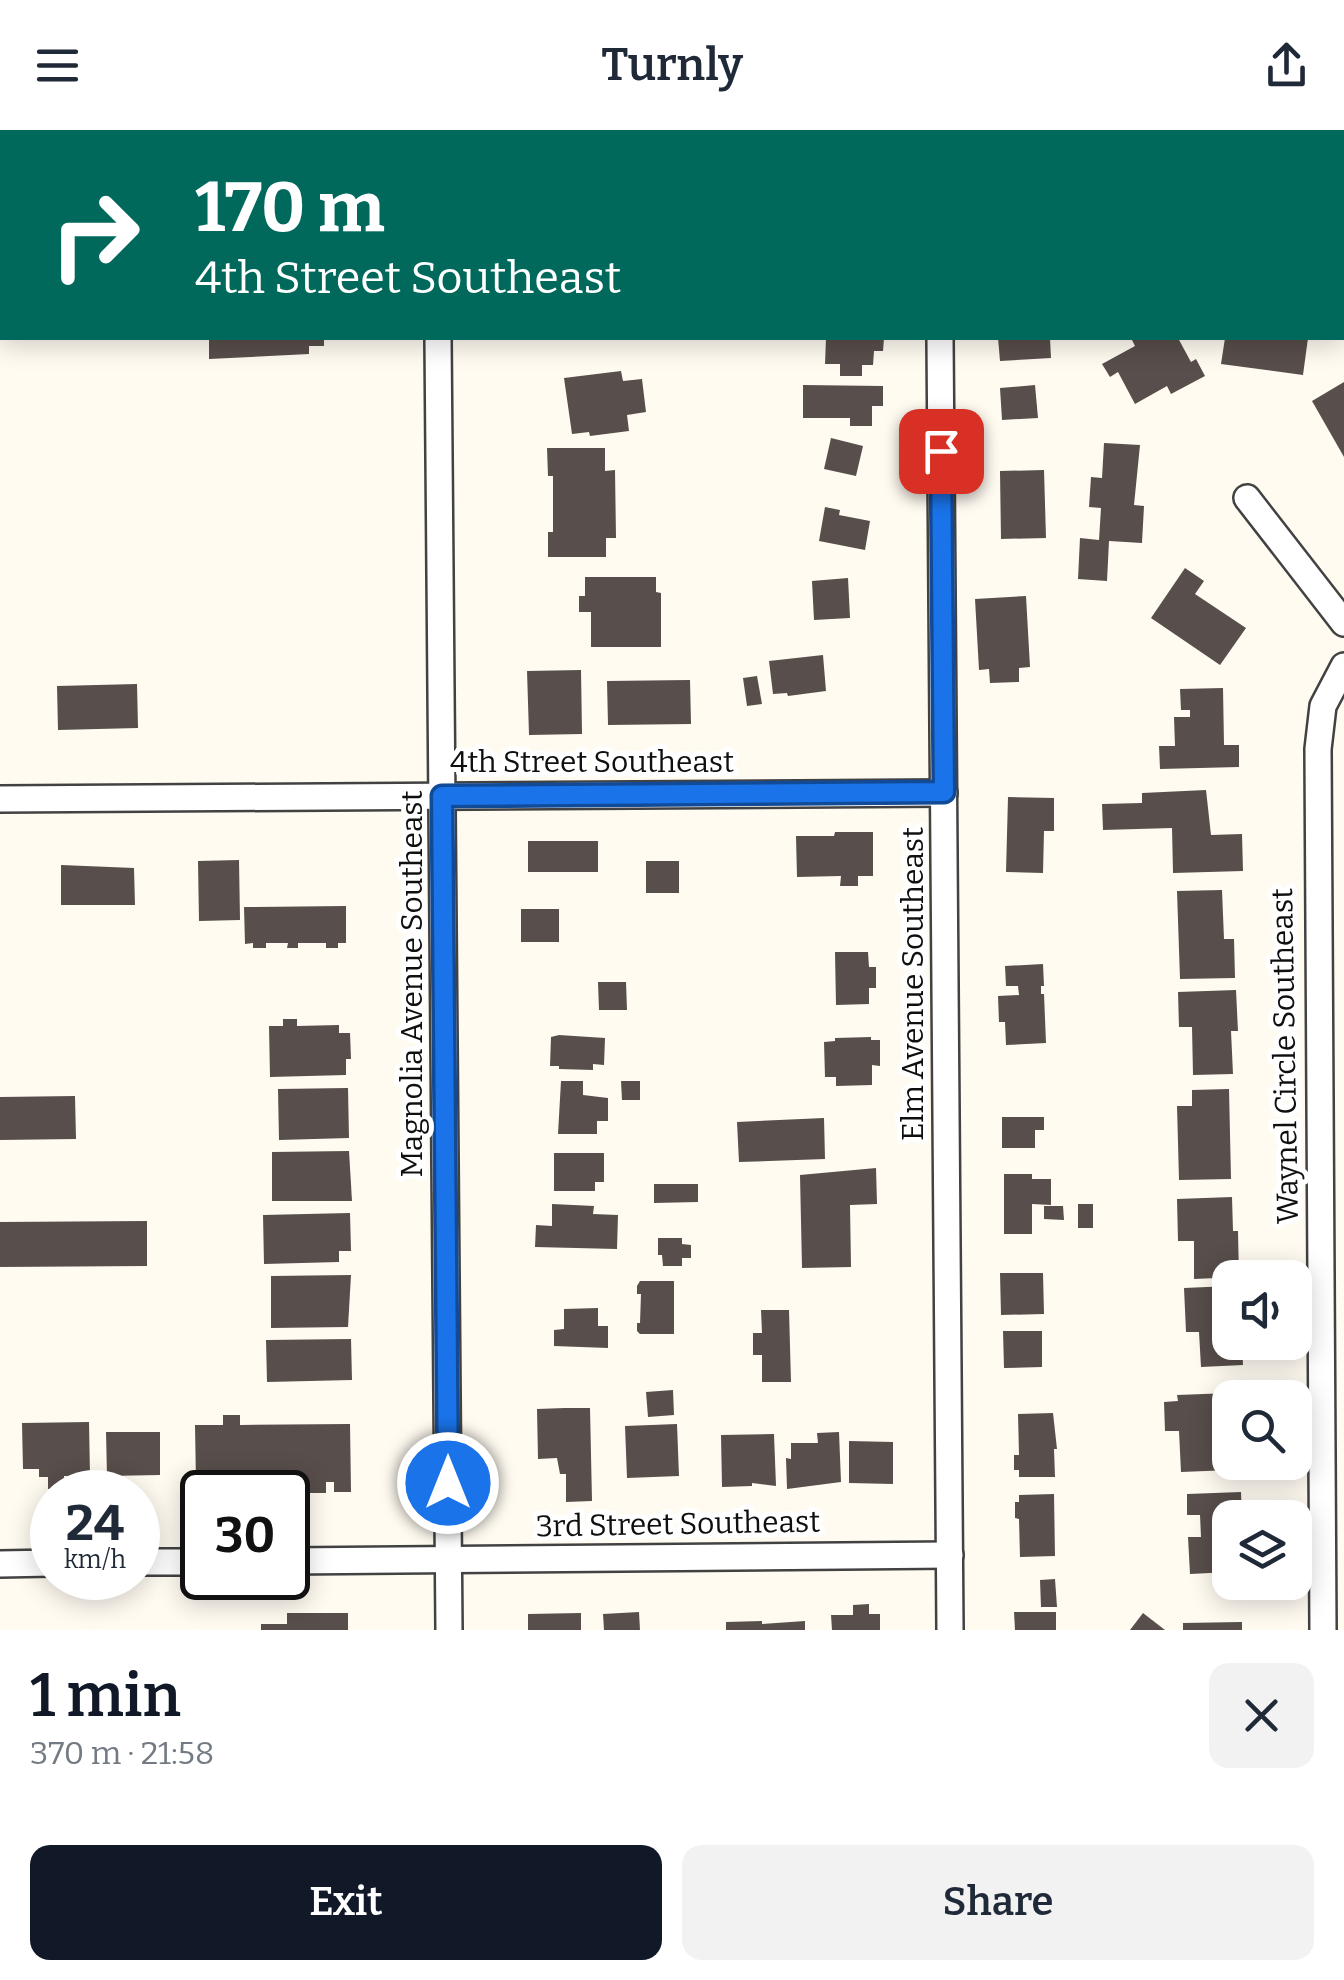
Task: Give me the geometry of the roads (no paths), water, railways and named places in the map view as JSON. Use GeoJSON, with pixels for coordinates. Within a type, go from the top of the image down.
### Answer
{"type":"FeatureCollection","features":[{"type":"Feature","properties":{"kind":"street","name":"Magnolia Avenue Southeast"},"geometry":{"type":"LineString","coordinates":[[438,340],[449,1630]]}},
{"type":"Feature","properties":{"kind":"street","name":"Elm Avenue Southeast"},"geometry":{"type":"LineString","coordinates":[[940,340],[950,1630]]}},
{"type":"Feature","properties":{"kind":"street"},"geometry":{"type":"LineString","coordinates":[[1247,498],[1344,623]]}},
{"type":"Feature","properties":{"kind":"street","name":"Waynel Circle Southeast"},"geometry":{"type":"LineString","coordinates":[[1323,1630],[1318,748],[1324,706],[1344,666]]}},
{"type":"Feature","properties":{"kind":"street","name":"4th Street Southeast"},"geometry":{"type":"LineString","coordinates":[[0,800],[944,792]]}},
{"type":"Feature","properties":{"kind":"street","name":"3rd Street Southeast"},"geometry":{"type":"LineString","coordinates":[[310,1561],[950,1555]]}},
{"type":"Feature","properties":{"kind":"street"},"geometry":{"type":"LineString","coordinates":[[0,1564],[30,1563]]}}]}
